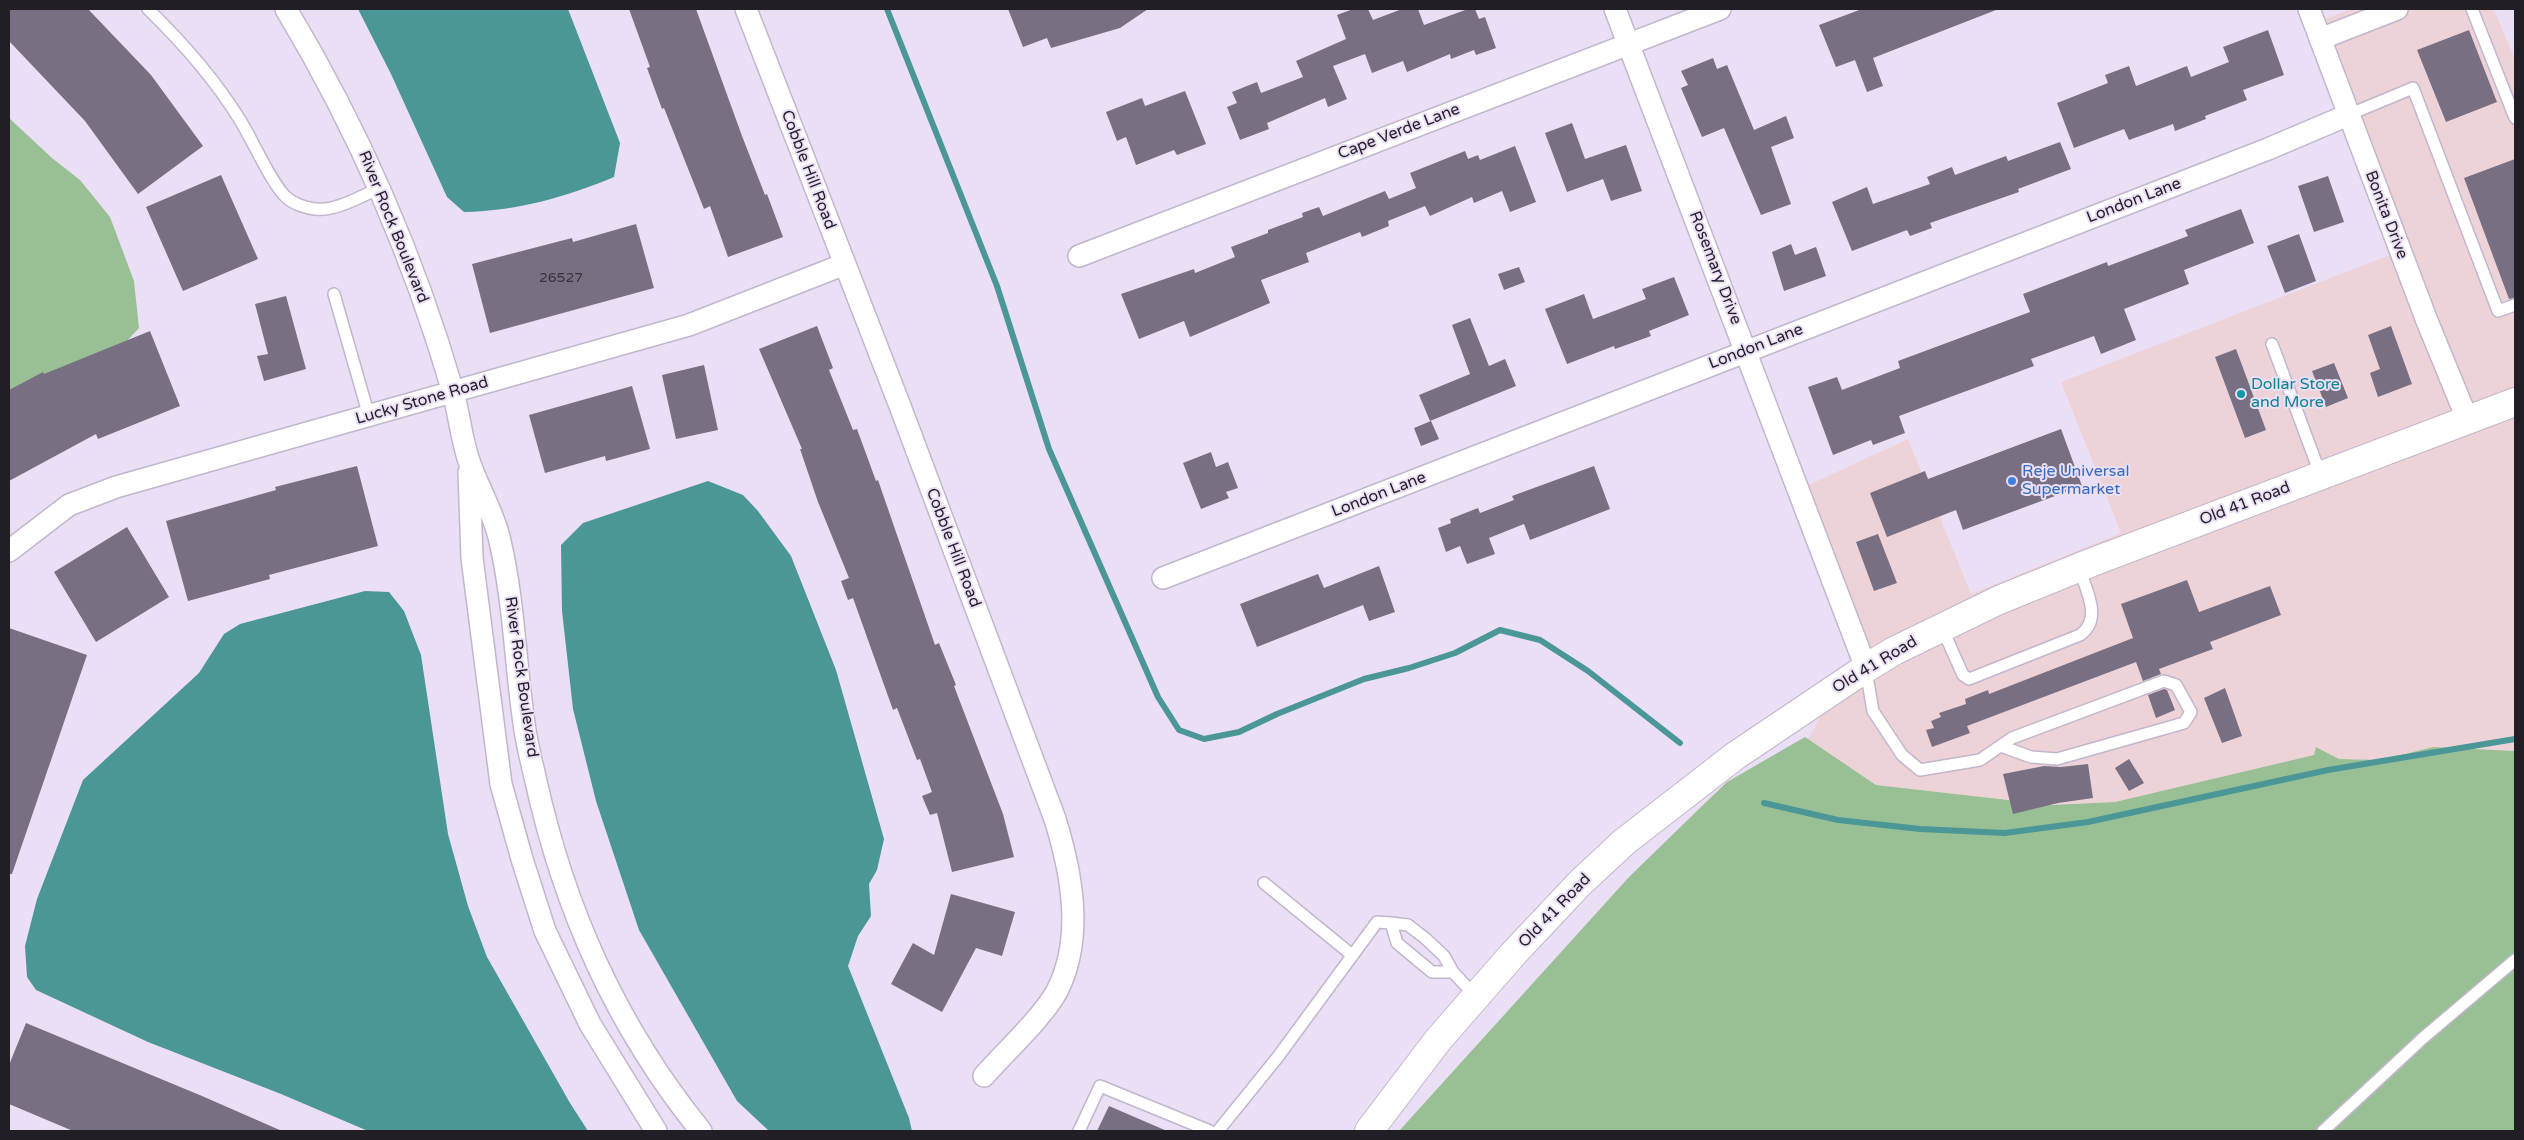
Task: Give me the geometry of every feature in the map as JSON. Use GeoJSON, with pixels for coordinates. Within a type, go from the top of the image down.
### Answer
{"type":"FeatureCollection","features":[{"type":"Feature","properties":{"kind":"street","name":"River Rock Boulevard"},"geometry":{"type":"LineString","coordinates":[[286,9],[320,65],[380,188],[415,278],[453,393],[468,459],[498,534],[513,608],[526,734],[546,825],[582,936],[629,1028],[674,1098],[701,1131]]}},
{"type":"Feature","properties":{"kind":"street","name":"Cobble Hill Road"},"geometry":{"type":"LineString","coordinates":[[746,9],[845,264],[1055,819],[1065,852],[1071,883],[1071,940],[1066,968],[1056,993],[984,1076]]}},
{"type":"Feature","properties":{"kind":"street","name":"Rosemary Drive"},"geometry":{"type":"LineString","coordinates":[[1615,9],[1866,668]]}},
{"type":"Feature","properties":{"kind":"street","name":"Cape Verde Lane"},"geometry":{"type":"LineString","coordinates":[[1079,256],[1720,9]]}},
{"type":"Feature","properties":{"kind":"street","name":"Bonita Drive"},"geometry":{"type":"LineString","coordinates":[[2309,9],[2426,320],[2468,421]]}},
{"type":"Feature","properties":{"kind":"street"},"geometry":{"type":"LineString","coordinates":[[2320,39],[2397,9]]}},
{"type":"Feature","properties":{"kind":"street","name":"London Lane"},"geometry":{"type":"LineString","coordinates":[[1163,578],[2268,149],[2348,116]]}},
{"type":"Feature","properties":{"kind":"street","name":"Lucky Stone Road"},"geometry":{"type":"LineString","coordinates":[[9,551],[69,505],[116,487],[688,325],[845,264]]}},
{"type":"Feature","properties":{"kind":"street","name":"Old 41 Road"},"geometry":{"type":"LineString","coordinates":[[1369,1131],[1438,1040],[1580,884],[1624,842],[1734,756],[1866,668],[1894,651],[1999,600],[2079,567],[2515,402]]}},
{"type":"Feature","properties":{"kind":"street","name":"River Rock Boulevard"},"geometry":{"type":"LineString","coordinates":[[468,459],[472,558],[501,784],[545,931],[590,1024],[656,1131]]}},
{"type":"Feature","properties":{"kind":"lane"},"geometry":{"type":"LineString","coordinates":[[148,9],[191,53],[221,91],[253,140],[274,182],[287,198],[300,205],[317,210],[334,207],[380,188]]}},
{"type":"Feature","properties":{"kind":"lane"},"geometry":{"type":"LineString","coordinates":[[2472,9],[2515,118]]}},
{"type":"Feature","properties":{"kind":"lane"},"geometry":{"type":"LineString","coordinates":[[2348,116],[2413,88],[2498,311],[2515,305]]}},
{"type":"Feature","properties":{"kind":"lane"},"geometry":{"type":"LineString","coordinates":[[334,294],[369,416]]}},
{"type":"Feature","properties":{"kind":"lane"},"geometry":{"type":"LineString","coordinates":[[2272,344],[2321,476]]}},
{"type":"Feature","properties":{"kind":"lane"},"geometry":{"type":"LineString","coordinates":[[1942,628],[1963,675],[1969,679],[2080,635],[2088,630],[2093,621],[2092,611],[2079,567]]}},
{"type":"Feature","properties":{"kind":"lane"},"geometry":{"type":"LineString","coordinates":[[1866,668],[1873,711],[1902,755],[1920,770],[1980,760],[2012,738],[2164,681],[2176,686],[2191,712],[2184,723],[2057,759],[2031,757],[2001,746]]}},
{"type":"Feature","properties":{"kind":"lane"},"geometry":{"type":"LineString","coordinates":[[1264,883],[1352,955]]}},
{"type":"Feature","properties":{"kind":"lane"},"geometry":{"type":"LineString","coordinates":[[1218,1131],[1277,1058],[1377,922],[1408,925],[1444,956],[1453,972],[1476,997]]}},
{"type":"Feature","properties":{"kind":"lane"},"geometry":{"type":"LineString","coordinates":[[1391,923],[1397,943],[1432,972],[1453,972]]}},
{"type":"Feature","properties":{"kind":"lane"},"geometry":{"type":"LineString","coordinates":[[2323,1131],[2423,1038],[2515,960]]}},
{"type":"Feature","properties":{"kind":"lane"},"geometry":{"type":"LineString","coordinates":[[1079,1131],[1100,1086],[1210,1131]]}},
{"type":"Feature","properties":{"kind":"shaded area"},"geometry":{"type":"Polygon","coordinates":[[[358,9],[568,9],[620,143],[614,177],[578,191],[541,202],[503,209],[464,212],[447,197],[391,74],[358,9]]]}},
{"type":"Feature","properties":{"kind":"shaded area"},"geometry":{"type":"Polygon","coordinates":[[[2351,9],[2494,9],[2515,60],[2515,390],[1846,667],[1861,640],[1800,489],[1908,439],[1971,594],[2121,533],[2061,382],[2403,250],[2315,23],[2351,9]]]}},
{"type":"Feature","properties":{"kind":"shaded area"},"geometry":{"type":"Polygon","coordinates":[[[9,118],[52,158],[80,180],[110,217],[134,281],[139,328],[116,353],[32,388],[9,392],[9,118]]]}},
{"type":"Feature","properties":{"kind":"shaded area"},"geometry":{"type":"Polygon","coordinates":[[[2515,414],[2515,751],[2433,747],[2381,760],[2339,759],[2316,747],[2314,755],[2115,802],[2052,805],[1876,785],[1808,739],[1824,710],[1872,677],[2004,611],[2515,414]]]}},
{"type":"Feature","properties":{"kind":"shaded area"},"geometry":{"type":"Polygon","coordinates":[[[708,481],[743,495],[758,511],[791,556],[836,670],[884,839],[877,870],[869,884],[871,916],[858,936],[848,966],[909,1118],[912,1131],[769,1131],[737,1101],[639,930],[596,801],[573,709],[562,611],[561,545],[583,523],[708,481]]]}},
{"type":"Feature","properties":{"kind":"shaded area"},"geometry":{"type":"Polygon","coordinates":[[[365,591],[389,592],[404,611],[421,655],[448,834],[468,906],[487,957],[570,1103],[588,1131],[368,1131],[281,1094],[148,1042],[36,990],[27,977],[25,946],[37,899],[83,780],[199,673],[224,634],[240,624],[365,591]]]}},
{"type":"Feature","properties":{"kind":"shaded area"},"geometry":{"type":"Polygon","coordinates":[[[1805,737],[1876,785],[2052,805],[2115,802],[2314,755],[2316,747],[2339,759],[2381,760],[2433,747],[2515,751],[2515,1131],[1399,1131],[1629,877],[1702,806],[1727,782],[1805,737]]]}},
{"type":"Feature","properties":{"kind":"building"},"geometry":{"type":"Polygon","coordinates":[[[9,9],[88,9],[151,75],[203,146],[138,194],[85,121],[9,41],[9,9]]]}},
{"type":"Feature","properties":{"kind":"building"},"geometry":{"type":"Polygon","coordinates":[[[629,9],[696,9],[742,136],[783,237],[728,257],[710,206],[704,209],[664,108],[662,109],[647,68],[650,67],[629,9]]]}},
{"type":"Feature","properties":{"kind":"building"},"geometry":{"type":"Polygon","coordinates":[[[1008,9],[1148,9],[1120,28],[1051,48],[1047,38],[1023,47],[1008,9]]]}},
{"type":"Feature","properties":{"kind":"building"},"geometry":{"type":"Polygon","coordinates":[[[1353,9],[1368,9],[1373,20],[1402,9],[1418,9],[1424,25],[1468,9],[1475,9],[1479,19],[1485,17],[1496,48],[1476,55],[1474,50],[1451,59],[1450,54],[1407,72],[1403,61],[1372,73],[1365,54],[1333,66],[1347,99],[1328,107],[1325,98],[1267,123],[1269,129],[1240,140],[1227,107],[1237,103],[1232,92],[1257,82],[1261,93],[1303,77],[1296,61],[1346,39],[1337,15],[1353,9]]]}},
{"type":"Feature","properties":{"kind":"building"},"geometry":{"type":"Polygon","coordinates":[[[1862,9],[1996,10],[1873,58],[1883,86],[1867,92],[1855,60],[1836,67],[1819,25],[1862,9]]]}},
{"type":"Feature","properties":{"kind":"building"},"geometry":{"type":"Polygon","coordinates":[[[2268,30],[2284,75],[2243,90],[2247,100],[2205,116],[2206,119],[2175,131],[2173,124],[2129,140],[2124,129],[2074,148],[2057,103],[2108,83],[2105,75],[2129,66],[2136,86],[2187,66],[2191,77],[2229,62],[2223,47],[2268,30]]]}},
{"type":"Feature","properties":{"kind":"building"},"geometry":{"type":"Polygon","coordinates":[[[2469,30],[2497,102],[2446,122],[2417,50],[2469,30]]]}},
{"type":"Feature","properties":{"kind":"building"},"geometry":{"type":"Polygon","coordinates":[[[1713,58],[1717,69],[1727,65],[1754,130],[1786,116],[1794,138],[1771,147],[1791,204],[1761,215],[1724,128],[1702,137],[1681,88],[1688,85],[1681,71],[1713,58]]]}},
{"type":"Feature","properties":{"kind":"building"},"geometry":{"type":"Polygon","coordinates":[[[1185,91],[1206,144],[1177,155],[1174,150],[1136,165],[1126,137],[1117,141],[1106,112],[1142,98],[1145,106],[1185,91]]]}},
{"type":"Feature","properties":{"kind":"building"},"geometry":{"type":"Polygon","coordinates":[[[1572,123],[1585,159],[1626,145],[1642,191],[1611,201],[1603,179],[1567,192],[1545,133],[1572,123]]]}},
{"type":"Feature","properties":{"kind":"building"},"geometry":{"type":"Polygon","coordinates":[[[2060,142],[2071,169],[2018,189],[2019,192],[1930,223],[1932,228],[1910,236],[1907,230],[1852,251],[1832,202],[1867,187],[1873,204],[1930,184],[1927,177],[1952,167],[1955,175],[2006,156],[2008,161],[2060,142]]]}},
{"type":"Feature","properties":{"kind":"building"},"geometry":{"type":"Polygon","coordinates":[[[1515,146],[1536,202],[1510,212],[1502,191],[1474,203],[1472,197],[1430,216],[1425,206],[1388,221],[1389,226],[1362,237],[1360,232],[1306,253],[1309,262],[1261,280],[1270,303],[1190,337],[1184,321],[1139,339],[1121,294],[1194,269],[1195,273],[1235,257],[1231,247],[1303,217],[1302,213],[1319,207],[1323,216],[1385,191],[1389,199],[1416,188],[1410,173],[1465,151],[1468,159],[1478,155],[1480,160],[1515,146]]]}},
{"type":"Feature","properties":{"kind":"building"},"geometry":{"type":"Polygon","coordinates":[[[2515,159],[2515,298],[2509,299],[2464,178],[2515,159]]]}},
{"type":"Feature","properties":{"kind":"building"},"geometry":{"type":"Polygon","coordinates":[[[221,175],[258,259],[183,291],[146,207],[221,175]]]}},
{"type":"Feature","properties":{"kind":"building"},"geometry":{"type":"Polygon","coordinates":[[[2328,176],[2344,222],[2314,232],[2298,186],[2328,176]]]}},
{"type":"Feature","properties":{"kind":"building"},"geometry":{"type":"Polygon","coordinates":[[[2241,209],[2254,243],[2184,270],[2189,284],[2124,309],[2136,340],[2101,354],[2094,336],[2031,359],[2034,366],[1899,416],[1905,433],[1873,445],[1871,440],[1833,455],[1808,387],[1837,377],[1842,390],[1900,368],[1898,361],[2030,312],[2023,294],[2107,262],[2108,266],[2188,236],[2185,230],[2241,209]]]}},
{"type":"Feature","properties":{"kind":"building"},"geometry":{"type":"Polygon","coordinates":[[[636,224],[654,288],[490,333],[472,264],[572,238],[573,242],[636,224]]]}},
{"type":"Feature","properties":{"kind":"building"},"geometry":{"type":"Polygon","coordinates":[[[2299,234],[2316,281],[2285,293],[2267,246],[2299,234]]]}},
{"type":"Feature","properties":{"kind":"building"},"geometry":{"type":"Polygon","coordinates":[[[1791,244],[1795,255],[1816,247],[1826,276],[1784,291],[1772,252],[1791,244]]]}},
{"type":"Feature","properties":{"kind":"building"},"geometry":{"type":"Polygon","coordinates":[[[1519,267],[1525,282],[1504,290],[1498,274],[1519,267]]]}},
{"type":"Feature","properties":{"kind":"building"},"geometry":{"type":"Polygon","coordinates":[[[1674,277],[1689,315],[1649,331],[1651,336],[1615,349],[1614,346],[1567,364],[1545,309],[1584,294],[1593,319],[1646,299],[1642,289],[1674,277]]]}},
{"type":"Feature","properties":{"kind":"building"},"geometry":{"type":"Polygon","coordinates":[[[286,296],[306,369],[264,381],[257,356],[268,354],[255,304],[286,296]]]}},
{"type":"Feature","properties":{"kind":"building"},"geometry":{"type":"Polygon","coordinates":[[[1470,318],[1489,366],[1505,359],[1516,386],[1430,421],[1419,395],[1470,374],[1452,325],[1470,318]]]}},
{"type":"Feature","properties":{"kind":"building"},"geometry":{"type":"Polygon","coordinates":[[[817,326],[833,368],[829,370],[853,430],[857,429],[876,481],[878,480],[935,645],[939,643],[956,685],[954,686],[1003,814],[1014,857],[952,872],[937,813],[930,815],[922,796],[932,792],[920,759],[917,760],[897,708],[893,710],[853,598],[848,600],[841,581],[849,578],[818,502],[800,449],[802,449],[759,349],[817,326]]]}},
{"type":"Feature","properties":{"kind":"building"},"geometry":{"type":"Polygon","coordinates":[[[2391,326],[2412,384],[2378,397],[2370,373],[2380,369],[2368,335],[2391,326]]]}},
{"type":"Feature","properties":{"kind":"building"},"geometry":{"type":"Polygon","coordinates":[[[150,331],[180,406],[98,439],[96,434],[9,481],[9,390],[43,372],[44,374],[150,331]]]}},
{"type":"Feature","properties":{"kind":"building","name":"Dollar Store and More"},"geometry":{"type":"Polygon","coordinates":[[[2236,349],[2266,430],[2245,438],[2215,357],[2236,349]]]}},
{"type":"Feature","properties":{"kind":"building"},"geometry":{"type":"Polygon","coordinates":[[[2334,363],[2348,398],[2326,407],[2312,371],[2334,363]]]}},
{"type":"Feature","properties":{"kind":"building"},"geometry":{"type":"Polygon","coordinates":[[[704,365],[718,430],[676,439],[662,375],[704,365]]]}},
{"type":"Feature","properties":{"kind":"building"},"geometry":{"type":"Polygon","coordinates":[[[632,386],[650,449],[606,461],[605,456],[545,473],[529,415],[632,386]]]}},
{"type":"Feature","properties":{"kind":"building"},"geometry":{"type":"Polygon","coordinates":[[[1431,421],[1439,439],[1421,446],[1414,428],[1431,421]]]}},
{"type":"Feature","properties":{"kind":"building"},"geometry":{"type":"Polygon","coordinates":[[[2061,429],[2082,486],[1963,530],[1956,510],[1887,537],[1870,493],[1925,471],[1928,479],[2061,429]]]}},
{"type":"Feature","properties":{"kind":"building"},"geometry":{"type":"Polygon","coordinates":[[[1211,452],[1216,467],[1228,462],[1238,488],[1226,492],[1229,498],[1201,509],[1183,463],[1211,452]]]}},
{"type":"Feature","properties":{"kind":"building"},"geometry":{"type":"Polygon","coordinates":[[[357,466],[378,546],[269,575],[270,579],[188,601],[166,521],[276,490],[275,487],[357,466]]]}},
{"type":"Feature","properties":{"kind":"building"},"geometry":{"type":"Polygon","coordinates":[[[1594,466],[1610,509],[1530,540],[1524,524],[1489,538],[1495,554],[1467,564],[1460,546],[1446,552],[1438,528],[1451,523],[1450,519],[1478,508],[1480,513],[1514,500],[1512,496],[1594,466]]]}},
{"type":"Feature","properties":{"kind":"building"},"geometry":{"type":"Polygon","coordinates":[[[127,527],[169,597],[96,642],[54,572],[127,527]]]}},
{"type":"Feature","properties":{"kind":"building"},"geometry":{"type":"Polygon","coordinates":[[[1878,534],[1897,583],[1874,591],[1856,542],[1878,534]]]}},
{"type":"Feature","properties":{"kind":"building"},"geometry":{"type":"Polygon","coordinates":[[[1379,566],[1395,612],[1369,621],[1363,605],[1257,647],[1240,604],[1318,574],[1324,588],[1379,566]]]}},
{"type":"Feature","properties":{"kind":"building"},"geometry":{"type":"Polygon","coordinates":[[[2187,580],[2199,612],[2270,586],[2281,615],[2210,642],[2213,649],[2159,669],[2161,674],[2143,681],[2136,662],[1967,726],[1970,733],[1932,747],[1926,730],[1934,728],[1931,721],[1941,717],[1939,713],[1966,704],[1965,699],[1988,690],[1989,694],[2133,638],[2121,604],[2187,580]]]}},
{"type":"Feature","properties":{"kind":"building"},"geometry":{"type":"Polygon","coordinates":[[[9,628],[87,655],[12,874],[9,874],[9,628]]]}},
{"type":"Feature","properties":{"kind":"building"},"geometry":{"type":"Polygon","coordinates":[[[2225,688],[2242,736],[2222,743],[2204,698],[2225,688]]]}},
{"type":"Feature","properties":{"kind":"building"},"geometry":{"type":"Polygon","coordinates":[[[2164,689],[2167,690],[2175,710],[2156,718],[2148,695],[2164,689]]]}},
{"type":"Feature","properties":{"kind":"building"},"geometry":{"type":"Polygon","coordinates":[[[2129,759],[2144,783],[2129,791],[2115,768],[2129,759]]]}},
{"type":"Feature","properties":{"kind":"building"},"geometry":{"type":"Polygon","coordinates":[[[2088,764],[2093,798],[2058,803],[2013,814],[2003,774],[2044,766],[2061,767],[2088,764]]]}},
{"type":"Feature","properties":{"kind":"building"},"geometry":{"type":"Polygon","coordinates":[[[951,894],[1015,912],[1002,956],[976,948],[942,1012],[891,984],[913,943],[934,955],[951,894]]]}},
{"type":"Feature","properties":{"kind":"building"},"geometry":{"type":"Polygon","coordinates":[[[26,1023],[282,1131],[73,1131],[9,1104],[9,1065],[26,1023]]]}},
{"type":"Feature","properties":{"kind":"building"},"geometry":{"type":"Polygon","coordinates":[[[1109,1106],[1167,1131],[1097,1131],[1109,1106]]]}},
{"type":"Feature","properties":{"kind":"waterway"},"geometry":{"type":"LineString","coordinates":[[887,9],[997,286],[1049,449],[1158,697],[1179,730],[1204,739],[1239,732],[1277,714],[1364,679],[1409,668],[1455,653],[1500,630],[1540,640],[1588,671],[1680,743]]}},
{"type":"Feature","properties":{"kind":"waterway"},"geometry":{"type":"LineString","coordinates":[[1764,803],[1838,820],[1920,829],[2005,833],[2088,822],[2328,770],[2515,739]]}},
{"type":"Feature","properties":{"kind":"place","name":"Dollar Store and More"},"geometry":{"type":"Point","coordinates":[2241,394]}},
{"type":"Feature","properties":{"kind":"place","name":"Reje Universal Supermarket"},"geometry":{"type":"Point","coordinates":[2012,481]}}]}
